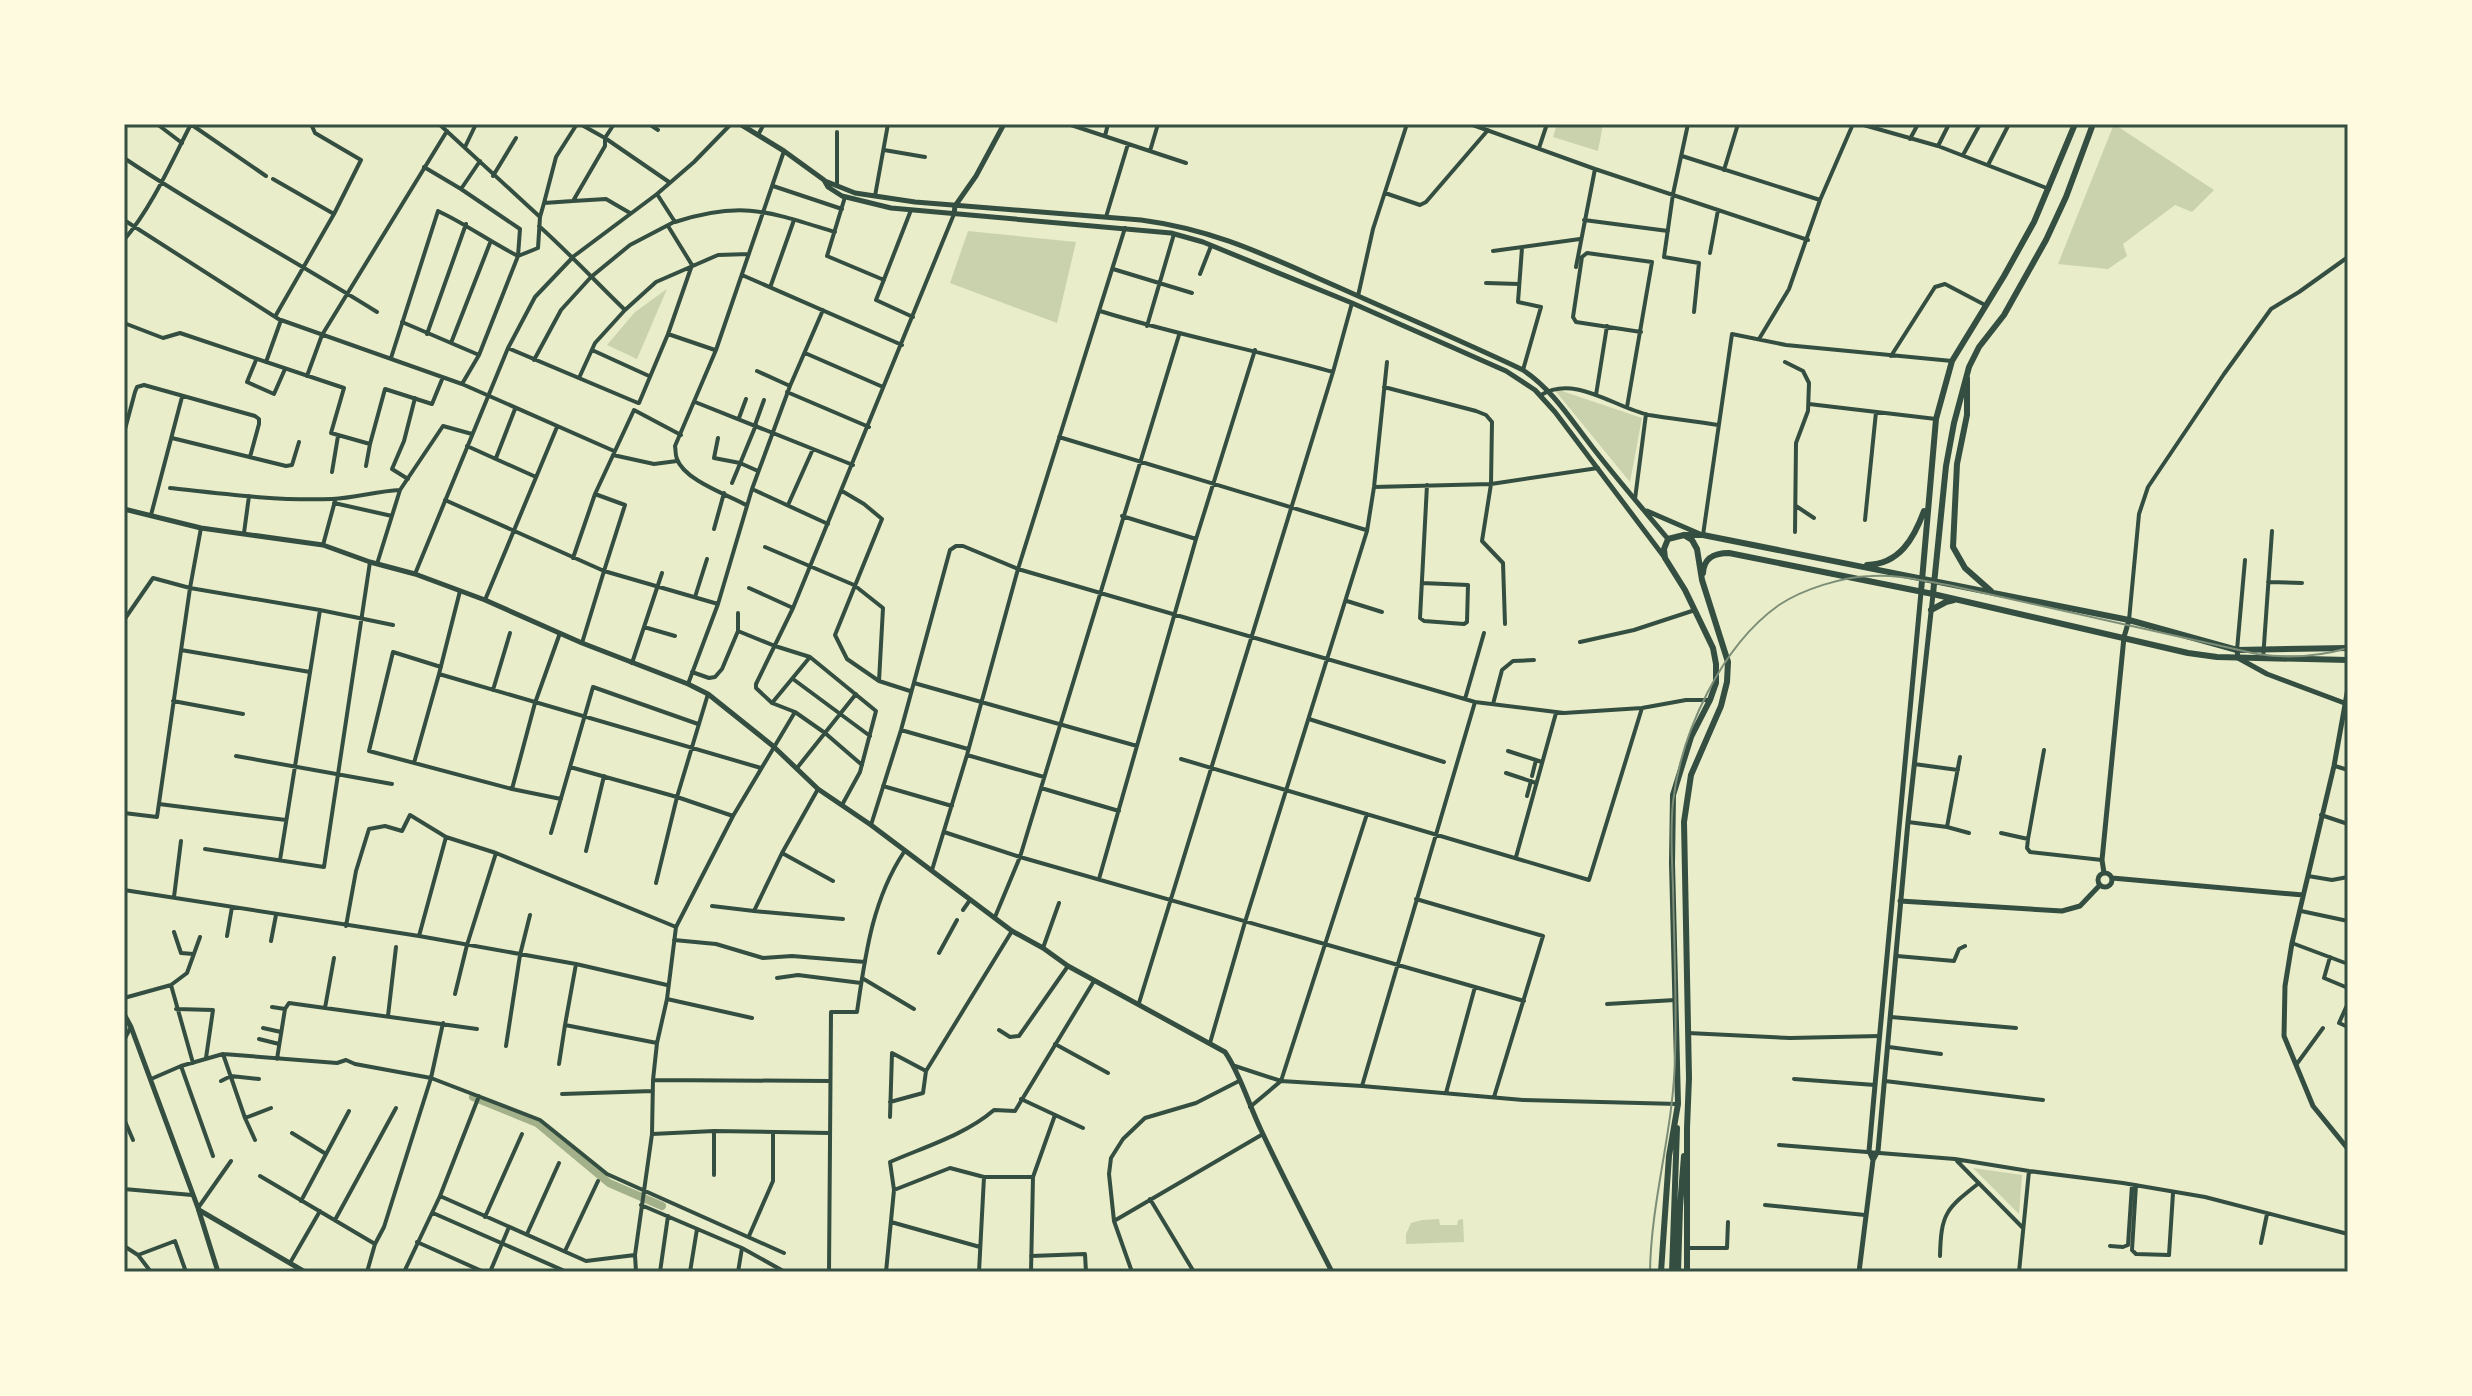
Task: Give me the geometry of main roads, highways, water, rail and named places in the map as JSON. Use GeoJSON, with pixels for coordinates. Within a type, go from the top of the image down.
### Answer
{"type":"FeatureCollection","features":[{"type":"Feature","properties":{"kind":"main road"},"geometry":{"type":"LineString","coordinates":[[740,124],[824,180],[855,193],[955,206],[1177,225],[1252,248],[1523,370],[1549,390],[1668,539]]}},
{"type":"Feature","properties":{"kind":"main road"},"geometry":{"type":"LineString","coordinates":[[954,214],[955,206],[976,176],[1004,124]]}},
{"type":"Feature","properties":{"kind":"main road"},"geometry":{"type":"LineString","coordinates":[[1873,1160],[1869,1151],[1936,419],[1952,361],[2029,230],[2075,124]]}},
{"type":"Feature","properties":{"kind":"main road"},"geometry":{"type":"LineString","coordinates":[[1859,1272],[1873,1160],[1878,1151],[1908,822],[1946,466],[1966,375],[1979,347],[2004,315],[2046,240],[2093,124]]}},
{"type":"Feature","properties":{"kind":"main road"},"geometry":{"type":"LineString","coordinates":[[824,180],[828,187],[845,197],[911,210],[1125,228],[1174,234],[1211,246],[1352,303],[1520,379],[1541,395],[1598,468],[1665,558],[1695,610],[1713,648],[1716,664],[1716,683],[1691,737],[1673,795],[1678,1104],[1672,1272]]}},
{"type":"Feature","properties":{"kind":"main road"},"geometry":{"type":"LineString","coordinates":[[1042,222],[1043,213]]}},
{"type":"Feature","properties":{"kind":"main road"},"geometry":{"type":"LineString","coordinates":[[2029,230],[2046,240]]}},
{"type":"Feature","properties":{"kind":"main road"},"geometry":{"type":"LineString","coordinates":[[1966,375],[1967,415],[1957,464],[1953,547],[1965,568],[1994,594]]}},
{"type":"Feature","properties":{"kind":"main road"},"geometry":{"type":"LineString","coordinates":[[1859,565],[1888,561],[1901,552],[1917,530],[1927,504]]}},
{"type":"Feature","properties":{"kind":"main road"},"geometry":{"type":"LineString","coordinates":[[1642,508],[1703,535]]}},
{"type":"Feature","properties":{"kind":"main road"},"geometry":{"type":"LineString","coordinates":[[124,509],[201,528],[323,545],[415,574],[485,600],[708,694],[773,746],[818,789],[1012,931],[1068,966],[1225,1052],[1235,1066],[1250,1107],[1332,1272]]}},
{"type":"Feature","properties":{"kind":"main road"},"geometry":{"type":"LineString","coordinates":[[1684,535],[1692,540],[1697,549],[1702,580],[1728,662],[1721,706],[1691,775],[1684,822],[1688,1033],[1687,1272]]}},
{"type":"Feature","properties":{"kind":"main road"},"geometry":{"type":"LineString","coordinates":[[1668,539],[1703,535],[2129,620],[2238,654],[2267,674],[2347,704]]}},
{"type":"Feature","properties":{"kind":"main road"},"geometry":{"type":"LineString","coordinates":[[1665,558],[1668,539]]}},
{"type":"Feature","properties":{"kind":"main road"},"geometry":{"type":"LineString","coordinates":[[1702,580],[1703,566],[1709,557],[1729,553],[1933,594],[2188,653],[2348,660]]}},
{"type":"Feature","properties":{"kind":"main road"},"geometry":{"type":"LineString","coordinates":[[1923,568],[1931,575],[1936,569]]}},
{"type":"Feature","properties":{"kind":"main road"},"geometry":{"type":"LineString","coordinates":[[1942,596],[1937,588],[1945,583]]}},
{"type":"Feature","properties":{"kind":"main road"},"geometry":{"type":"LineString","coordinates":[[1919,602],[1924,596],[1928,597],[1931,607]]}},
{"type":"Feature","properties":{"kind":"main road"},"geometry":{"type":"LineString","coordinates":[[1931,607],[1958,600]]}},
{"type":"Feature","properties":{"kind":"main road"},"geometry":{"type":"LineString","coordinates":[[2104,873],[2102,860],[2124,637],[2129,620]]}},
{"type":"Feature","properties":{"kind":"main road"},"geometry":{"type":"LineString","coordinates":[[2263,655],[2348,648]]}},
{"type":"Feature","properties":{"kind":"main road"},"geometry":{"type":"LineString","coordinates":[[2348,688],[2344,732],[2321,815],[2292,943],[2285,986],[2284,1036],[2313,1106],[2348,1149]]}},
{"type":"Feature","properties":{"kind":"main road"},"geometry":{"type":"LineString","coordinates":[[2104,873],[2112,878],[2303,895]]}},
{"type":"Feature","properties":{"kind":"main road"},"geometry":{"type":"LineString","coordinates":[[2100,885],[2099,878],[2104,873]]}},
{"type":"Feature","properties":{"kind":"main road"},"geometry":{"type":"LineString","coordinates":[[2100,885],[2109,886],[2112,878]]}},
{"type":"Feature","properties":{"kind":"main road"},"geometry":{"type":"LineString","coordinates":[[1892,900],[2062,911],[2080,906],[2100,885]]}},
{"type":"Feature","properties":{"kind":"main road"},"geometry":{"type":"LineString","coordinates":[[126,1020],[198,1209],[216,1271]]}},
{"type":"Feature","properties":{"kind":"main road"},"geometry":{"type":"LineString","coordinates":[[1661,1272],[1669,1156],[1678,1104]]}},
{"type":"Feature","properties":{"kind":"main road"},"geometry":{"type":"LineString","coordinates":[[1678,1272],[1676,1207],[1687,1128]]}},
{"type":"Feature","properties":{"kind":"main road"},"geometry":{"type":"LineString","coordinates":[[198,1209],[305,1272]]}},
{"type":"Feature","properties":{"kind":"waterway"},"geometry":{"type":"LineString","coordinates":[[473,1097],[537,1123],[609,1183],[662,1206]]}},
{"type":"Feature","properties":{"kind":"railway"},"geometry":{"type":"LineString","coordinates":[[1650,1272],[1654,1218],[1674,1083],[1676,1014],[1672,823],[1677,775],[1707,693],[1739,643],[1758,622],[1779,605],[1811,589],[1848,579],[1890,576],[1948,585],[2257,654],[2303,656],[2348,648]]}}]}
